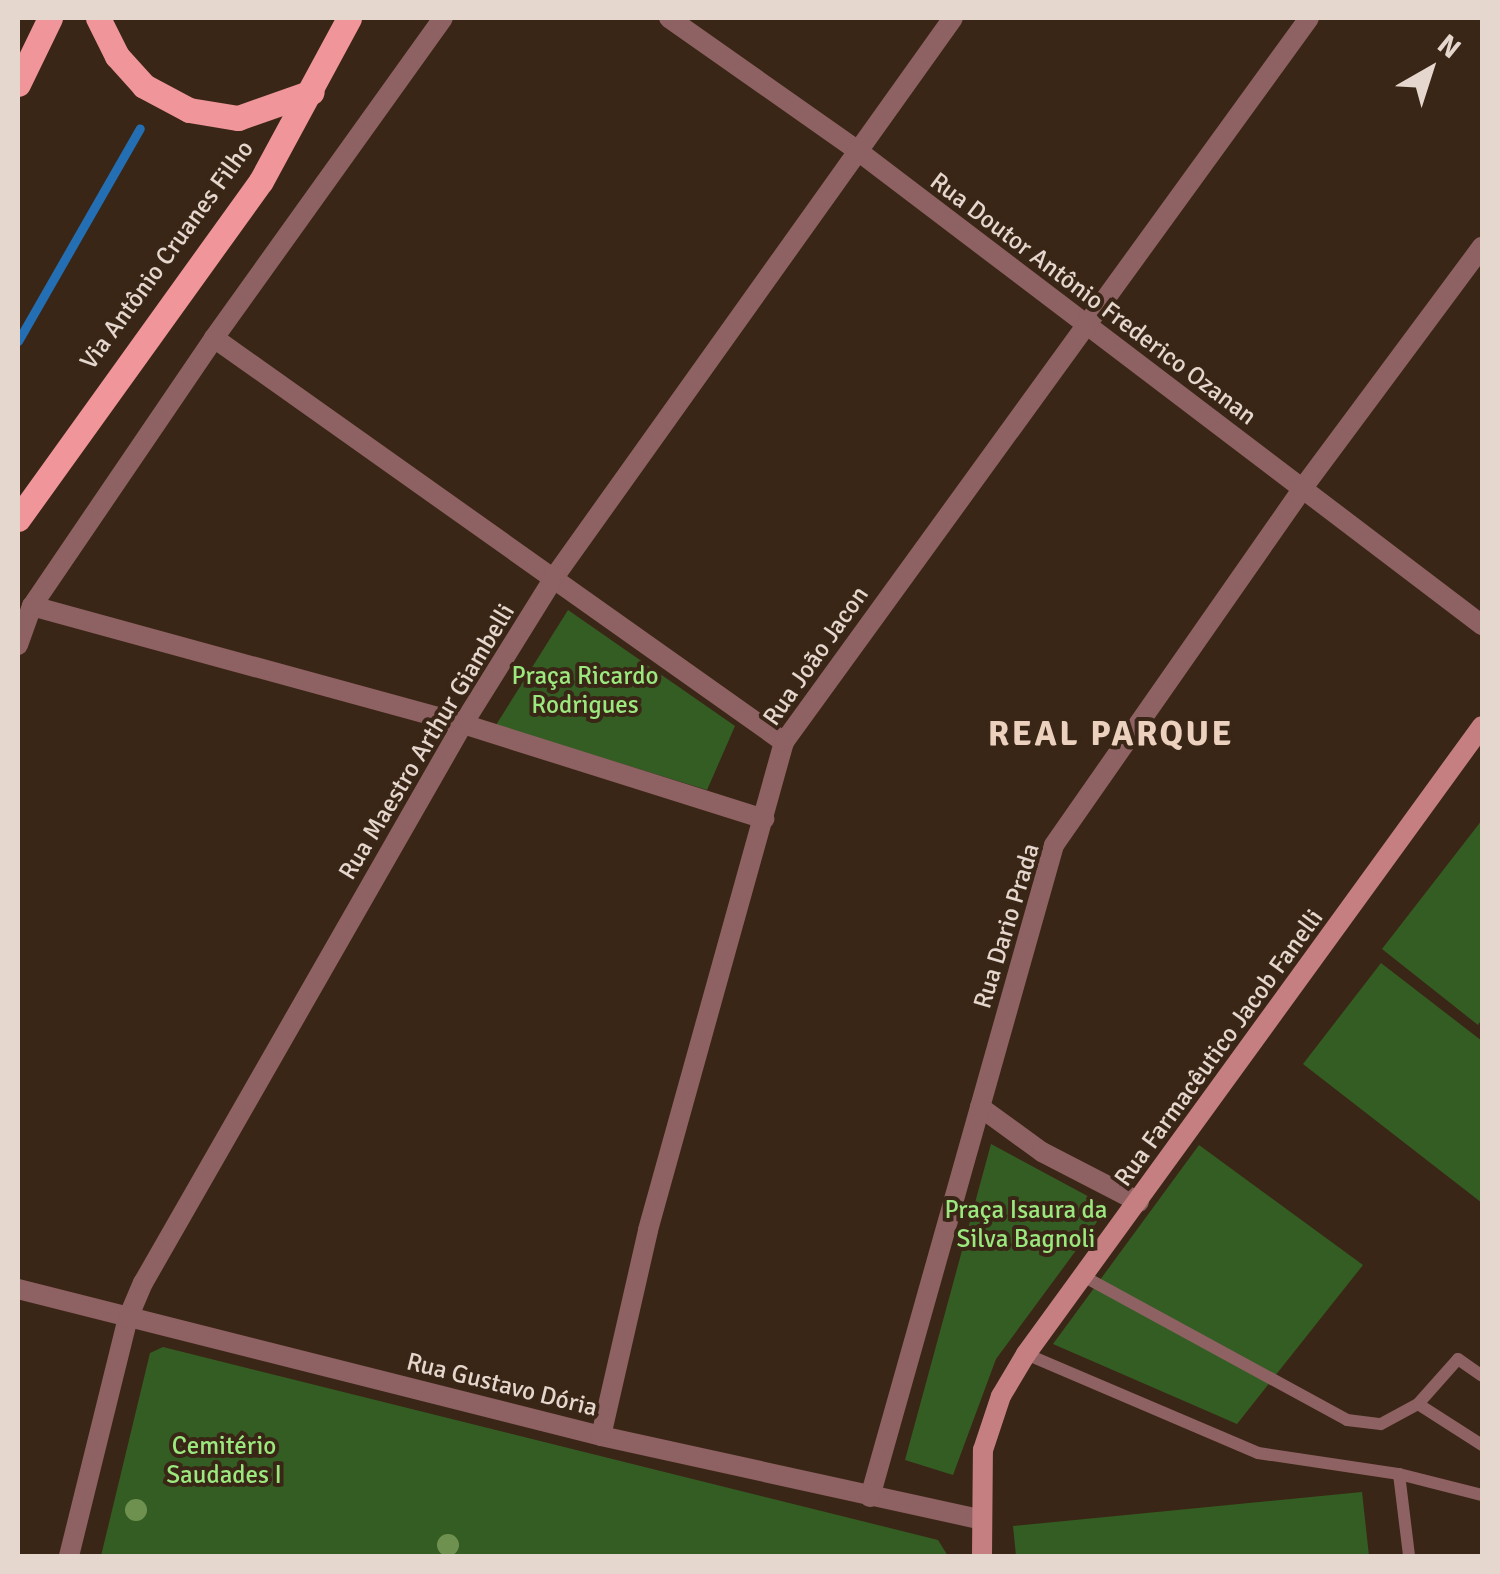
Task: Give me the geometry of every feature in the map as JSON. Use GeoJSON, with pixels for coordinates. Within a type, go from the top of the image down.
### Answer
{"type":"FeatureCollection","features":[{"type":"Feature","properties":{"kind":"main road"},"geometry":{"type":"LineString","coordinates":[[18,84],[50,18]]}},
{"type":"Feature","properties":{"kind":"main road"},"geometry":{"type":"LineString","coordinates":[[98,18],[117,56],[144,86],[189,110],[238,118],[312,92]]}},
{"type":"Feature","properties":{"kind":"main road","name":"Via Antônio Cruanes Filho"},"geometry":{"type":"LineString","coordinates":[[18,518],[261,181],[349,18]]}},
{"type":"Feature","properties":{"kind":"main road","name":"Rua Farmacêutico Jacob Fanelli"},"geometry":{"type":"LineString","coordinates":[[982,1556],[978,1519],[983,1450],[1001,1396],[1026,1354],[1482,726]]}},
{"type":"Feature","properties":{"kind":"street"},"geometry":{"type":"LineString","coordinates":[[18,645],[32,606],[214,338],[442,18]]}},
{"type":"Feature","properties":{"kind":"street","name":"Rua Doutor Antônio Frederico Ozanan"},"geometry":{"type":"LineString","coordinates":[[669,18],[858,150],[1482,624]]}},
{"type":"Feature","properties":{"kind":"street","name":"Rua Maestro Arthur Giambelli"},"geometry":{"type":"LineString","coordinates":[[68,1556],[128,1318],[463,724],[555,576],[953,18]]}},
{"type":"Feature","properties":{"kind":"street","name":"Rua João Jacon"},"geometry":{"type":"LineString","coordinates":[[602,1436],[648,1230],[784,742],[1309,18]]}},
{"type":"Feature","properties":{"kind":"street","name":"Rua Dario Prada"},"geometry":{"type":"LineString","coordinates":[[870,1496],[1054,845],[1302,489],[1482,247]]}},
{"type":"Feature","properties":{"kind":"street"},"geometry":{"type":"LineString","coordinates":[[214,338],[555,576],[784,742]]}},
{"type":"Feature","properties":{"kind":"street"},"geometry":{"type":"LineString","coordinates":[[32,606],[463,724],[764,819]]}},
{"type":"Feature","properties":{"kind":"street"},"geometry":{"type":"LineString","coordinates":[[980,1107],[1042,1152],[1138,1202]]}},
{"type":"Feature","properties":{"kind":"street","name":"Rua Gustavo Dória"},"geometry":{"type":"LineString","coordinates":[[18,1290],[602,1436],[978,1519]]}},
{"type":"Feature","properties":{"kind":"lane"},"geometry":{"type":"LineString","coordinates":[[1083,1276],[1347,1420],[1381,1424],[1418,1404],[1458,1359],[1482,1376]]}},
{"type":"Feature","properties":{"kind":"lane"},"geometry":{"type":"LineString","coordinates":[[1026,1354],[1258,1453],[1399,1474],[1482,1495]]}},
{"type":"Feature","properties":{"kind":"lane"},"geometry":{"type":"LineString","coordinates":[[1418,1404],[1482,1445]]}},
{"type":"Feature","properties":{"kind":"lane"},"geometry":{"type":"LineString","coordinates":[[1399,1474],[1409,1556]]}},
{"type":"Feature","properties":{"kind":"green space","name":"Praça Ricardo Rodrigues"},"geometry":{"type":"Polygon","coordinates":[[[568,610],[735,726],[707,790],[496,725],[568,610]]]}},
{"type":"Feature","properties":{"kind":"green space"},"geometry":{"type":"Polygon","coordinates":[[[1482,820],[1482,1019],[1478,1025],[1382,949],[1482,820]]]}},
{"type":"Feature","properties":{"kind":"green space"},"geometry":{"type":"Polygon","coordinates":[[[1381,963],[1482,1041],[1482,1203],[1303,1064],[1381,963]]]}},
{"type":"Feature","properties":{"kind":"green space","name":"Praça Isaura da Silva Bagnoli"},"geometry":{"type":"Polygon","coordinates":[[[991,1144],[1108,1207],[996,1359],[953,1475],[905,1460],[991,1144]]]}},
{"type":"Feature","properties":{"kind":"green space"},"geometry":{"type":"Polygon","coordinates":[[[1199,1145],[1363,1265],[1237,1424],[1053,1344],[1199,1145]]]}},
{"type":"Feature","properties":{"kind":"green space","name":"Cemitério Saudades I"},"geometry":{"type":"Polygon","coordinates":[[[163,1347],[938,1540],[948,1556],[101,1556],[150,1353],[163,1347]]]}},
{"type":"Feature","properties":{"kind":"green space"},"geometry":{"type":"Polygon","coordinates":[[[1362,1492],[1369,1556],[1016,1556],[1013,1526],[1362,1492]]]}},
{"type":"Feature","properties":{"kind":"waterway"},"geometry":{"type":"LineString","coordinates":[[18,341],[140,128]]}},
{"type":"Feature","properties":{"kind":"district","name":"REAL PARQUE"},"geometry":{"type":"Point","coordinates":[1111,734]}}]}
